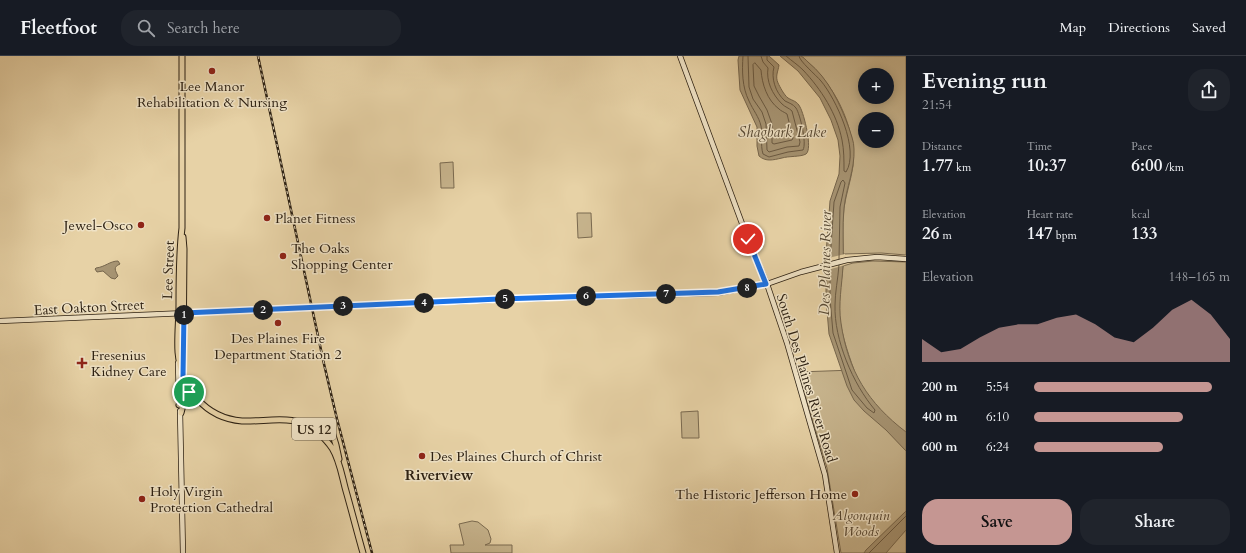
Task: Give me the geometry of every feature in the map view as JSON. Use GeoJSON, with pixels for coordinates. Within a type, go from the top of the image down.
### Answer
{"type":"FeatureCollection","features":[{"type":"Feature","properties":{"kind":"main road","name":"Lee Street"},"geometry":{"type":"LineString","coordinates":[[182,56],[182,228],[184,249],[178,353],[183,553]]}},
{"type":"Feature","properties":{"kind":"main road","name":"South Des Plaines River Road"},"geometry":{"type":"LineString","coordinates":[[680,56],[787,343],[820,453],[827,483],[837,553]]}},
{"type":"Feature","properties":{"kind":"main road","name":"East Oakton Street"},"geometry":{"type":"LineString","coordinates":[[0,321],[499,299],[718,292],[766,284],[847,260],[877,257],[906,259]]}},
{"type":"Feature","properties":{"kind":"main road","name":"Lee Street"},"geometry":{"type":"LineString","coordinates":[[181,313],[183,376]]}},
{"type":"Feature","properties":{"kind":"main road","name":"US 12"},"geometry":{"type":"LineString","coordinates":[[178,353],[183,376],[191,392],[196,399],[214,413],[231,419],[244,421],[290,420],[308,425],[329,444],[339,464],[363,553]]}},
{"type":"Feature","properties":{"kind":"main road"},"geometry":{"type":"LineString","coordinates":[[179,405],[183,396],[187,392],[191,392]]}},
{"type":"Feature","properties":{"kind":"main road"},"geometry":{"type":"LineString","coordinates":[[180,413],[184,401],[191,392]]}},
{"type":"Feature","properties":{"kind":"main road"},"geometry":{"type":"LineString","coordinates":[[329,422],[336,445],[339,464]]}},
{"type":"Feature","properties":{"kind":"green space"},"geometry":{"type":"Polygon","coordinates":[[[801,56],[906,56],[906,255],[881,253],[843,254],[844,208],[853,166],[853,150],[851,135],[840,105],[823,78],[813,66],[801,56]]]}},
{"type":"Feature","properties":{"kind":"green space"},"geometry":{"type":"Polygon","coordinates":[[[453,162],[454,188],[441,188],[440,163],[453,162]]]}},
{"type":"Feature","properties":{"kind":"green space"},"geometry":{"type":"Polygon","coordinates":[[[577,213],[591,213],[592,237],[578,238],[577,213]]]}},
{"type":"Feature","properties":{"kind":"green space","name":"Algonquin Woods"},"geometry":{"type":"Polygon","coordinates":[[[873,261],[906,262],[906,553],[841,553],[827,468],[798,372],[854,370],[844,339],[839,314],[839,296],[843,266],[853,263],[873,261]]]}},
{"type":"Feature","properties":{"kind":"green space"},"geometry":{"type":"Polygon","coordinates":[[[698,411],[699,438],[682,438],[681,412],[698,411]]]}},
{"type":"Feature","properties":{"kind":"green space"},"geometry":{"type":"Polygon","coordinates":[[[472,521],[478,522],[488,530],[491,539],[490,543],[485,545],[512,545],[512,553],[451,553],[450,545],[464,545],[459,524],[472,521]]]}},
{"type":"Feature","properties":{"kind":"water","name":"Shagbark Lake"},"geometry":{"type":"Polygon","coordinates":[[[739,56],[769,56],[779,65],[777,81],[787,97],[799,105],[804,117],[809,146],[806,154],[770,160],[759,156],[757,146],[757,127],[740,90],[739,56]]]}},
{"type":"Feature","properties":{"kind":"water"},"geometry":{"type":"Polygon","coordinates":[[[780,56],[801,56],[822,76],[833,92],[849,128],[854,146],[854,156],[843,215],[843,266],[840,316],[844,340],[855,371],[862,385],[881,409],[906,432],[906,451],[854,400],[847,386],[829,334],[826,299],[826,254],[830,201],[839,174],[840,156],[838,140],[831,120],[820,98],[798,71],[780,56]]]}},
{"type":"Feature","properties":{"kind":"water"},"geometry":{"type":"Polygon","coordinates":[[[118,261],[120,264],[116,266],[115,269],[118,276],[115,279],[111,278],[103,271],[97,272],[95,269],[112,262],[118,261]]]}},
{"type":"Feature","properties":{"kind":"water"},"geometry":{"type":"Polygon","coordinates":[[[906,511],[906,530],[886,553],[864,553],[866,550],[906,511]]]}},
{"type":"Feature","properties":{"kind":"pier"},"geometry":{"type":"Polygon","coordinates":[[[845,254],[845,265],[824,271],[824,259],[845,254]]]}},
{"type":"Feature","properties":{"kind":"railway"},"geometry":{"type":"LineString","coordinates":[[258,56],[324,364],[372,553]]}},
{"type":"Feature","properties":{"kind":"place","name":"Lee Manor Rehabilitation & Nursing"},"geometry":{"type":"Point","coordinates":[212,71]}},
{"type":"Feature","properties":{"kind":"place","name":"Planet Fitness"},"geometry":{"type":"Point","coordinates":[267,218]}},
{"type":"Feature","properties":{"kind":"place","name":"Jewel-Osco"},"geometry":{"type":"Point","coordinates":[141,225]}},
{"type":"Feature","properties":{"kind":"place","name":"The Oaks Shopping Center"},"geometry":{"type":"Point","coordinates":[283,256]}},
{"type":"Feature","properties":{"kind":"place","name":"Des Plaines Fire Department Station 2"},"geometry":{"type":"Point","coordinates":[278,323]}},
{"type":"Feature","properties":{"kind":"place","name":"Fresenius Kidney Care"},"geometry":{"type":"Point","coordinates":[82,363]}},
{"type":"Feature","properties":{"kind":"place","name":"Des Plaines Church of Christ"},"geometry":{"type":"Point","coordinates":[422,456]}},
{"type":"Feature","properties":{"kind":"place","name":"The Historic Jefferson Home"},"geometry":{"type":"Point","coordinates":[855,494]}},
{"type":"Feature","properties":{"kind":"place","name":"Holy Virgin Protection Cathedral"},"geometry":{"type":"Point","coordinates":[142,499]}},
{"type":"Feature","properties":{"kind":"district","name":"Riverview"},"geometry":{"type":"Point","coordinates":[439,475]}},
{"type":"Feature","properties":{"kind":"route"},"geometry":{"type":"LineString","coordinates":[[189,392],[191,392],[183,376],[184,313],[499,299],[720,292],[766,284],[748,239]]}},
{"type":"Feature","properties":{"kind":"water label","name":"Des Plaines River"},"geometry":{"type":"Point","coordinates":[825,263]}}]}
